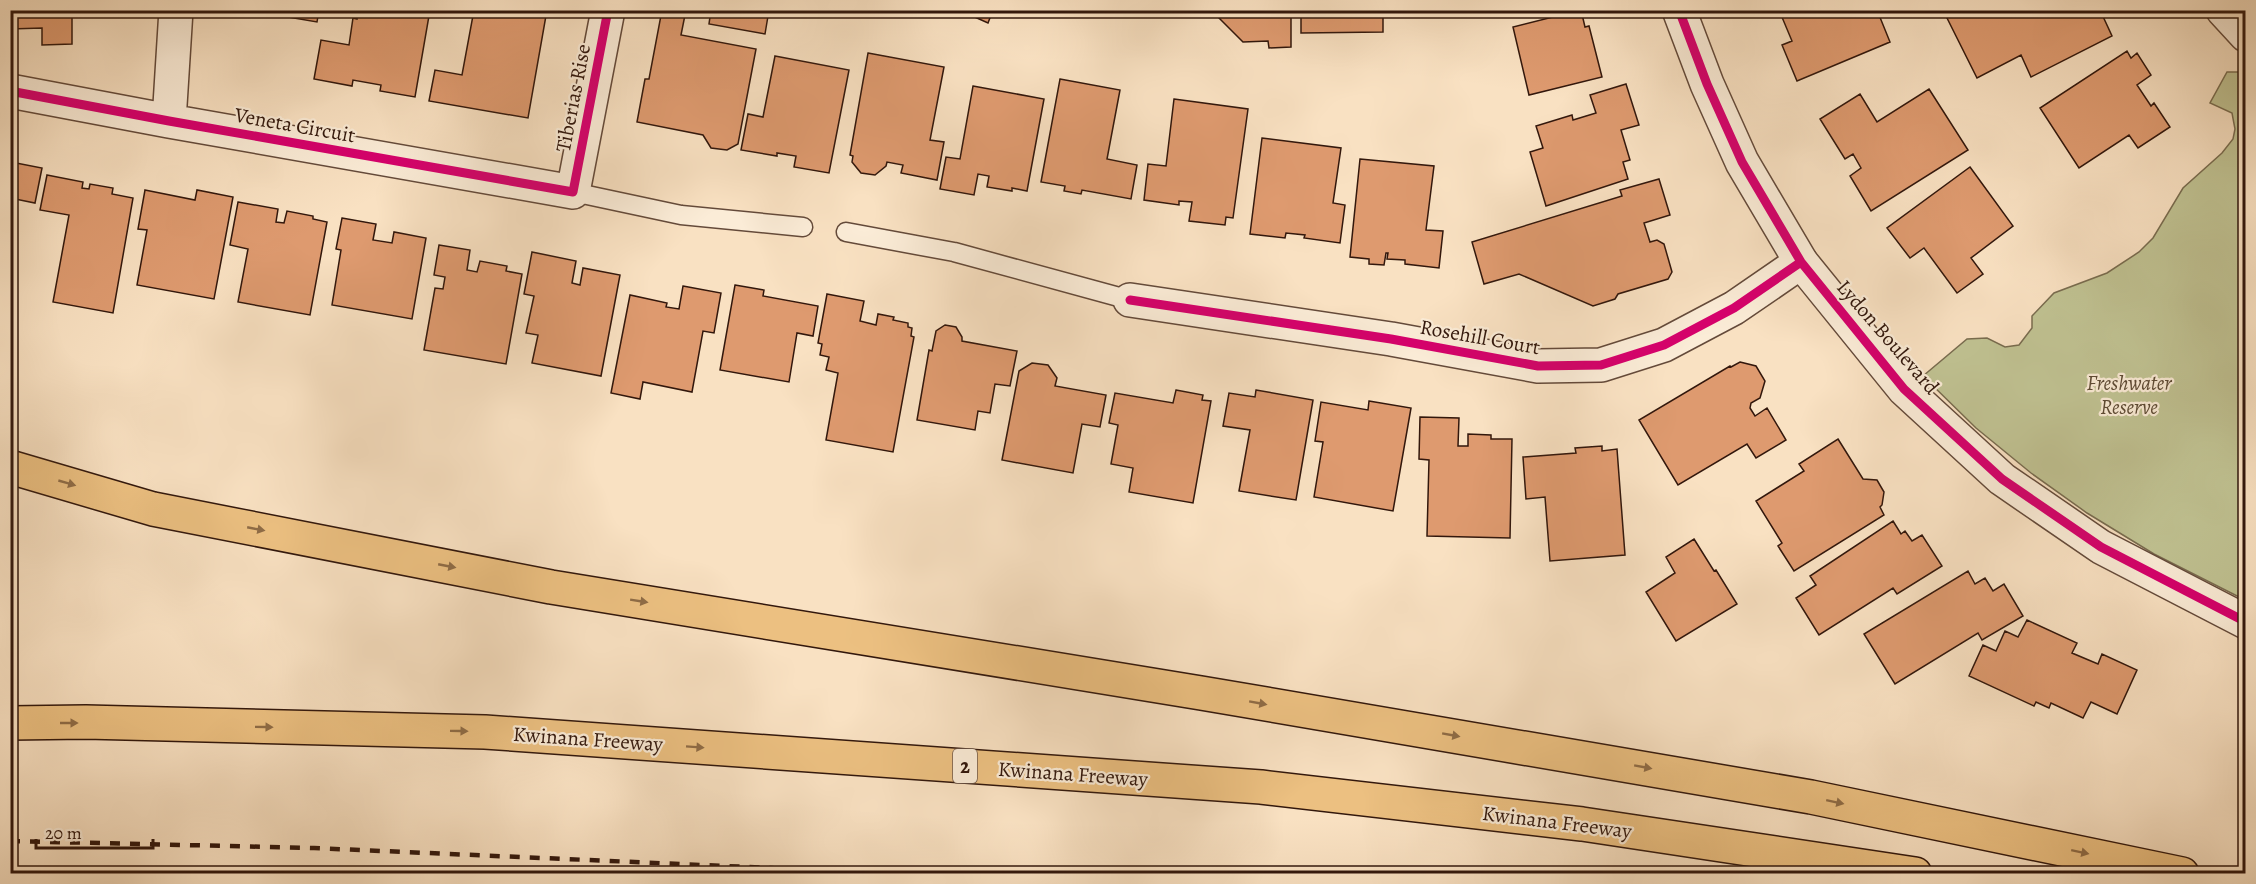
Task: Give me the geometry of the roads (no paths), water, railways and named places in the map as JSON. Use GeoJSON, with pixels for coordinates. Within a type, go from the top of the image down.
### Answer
{"type":"FeatureCollection","features":[{"type":"Feature","properties":{"kind":"highway"},"geometry":{"type":"LineString","coordinates":[[10,467],[153,509],[551,587],[1201,693],[1811,797],[2182,873]]}},
{"type":"Feature","properties":{"kind":"highway","name":"Kwinana Freeway"},"geometry":{"type":"LineString","coordinates":[[10,723],[485,732],[1261,787],[1582,824],[1915,873]]}},
{"type":"Feature","properties":{"kind":"street"},"geometry":{"type":"LineString","coordinates":[[169,121],[176,10]]}},
{"type":"Feature","properties":{"kind":"street","name":"Tiberias Rise"},"geometry":{"type":"LineString","coordinates":[[573,192],[608,10]]}},
{"type":"Feature","properties":{"kind":"street","name":"Lydon Boulevard"},"geometry":{"type":"LineString","coordinates":[[1679,10],[1707,84],[1742,162],[1801,262],[1904,389],[2002,479],[2101,547],[2246,622]]}},
{"type":"Feature","properties":{"kind":"street"},"geometry":{"type":"LineString","coordinates":[[2223,10],[2246,35]]}},
{"type":"Feature","properties":{"kind":"street","name":"Veneta Circuit"},"geometry":{"type":"LineString","coordinates":[[10,91],[573,192]]}},
{"type":"Feature","properties":{"kind":"street","name":"Rosehill Court"},"geometry":{"type":"LineString","coordinates":[[1130,300],[1391,339],[1538,366],[1601,365],[1664,345],[1734,308],[1801,262]]}},
{"type":"Feature","properties":{"kind":"lane","name":"Veneta Circuit"},"geometry":{"type":"LineString","coordinates":[[573,192],[681,215],[803,227]]}},
{"type":"Feature","properties":{"kind":"lane","name":"Rosehill Court"},"geometry":{"type":"LineString","coordinates":[[846,231],[954,252],[1130,300]]}},
{"type":"Feature","properties":{"kind":"railway"},"geometry":{"type":"LineString","coordinates":[[10,841],[314,848],[771,868],[830,874]]}},
{"type":"Feature","properties":{"kind":"park label","name":"Freshwater Reserve"},"geometry":{"type":"Point","coordinates":[2129,395]}}]}
